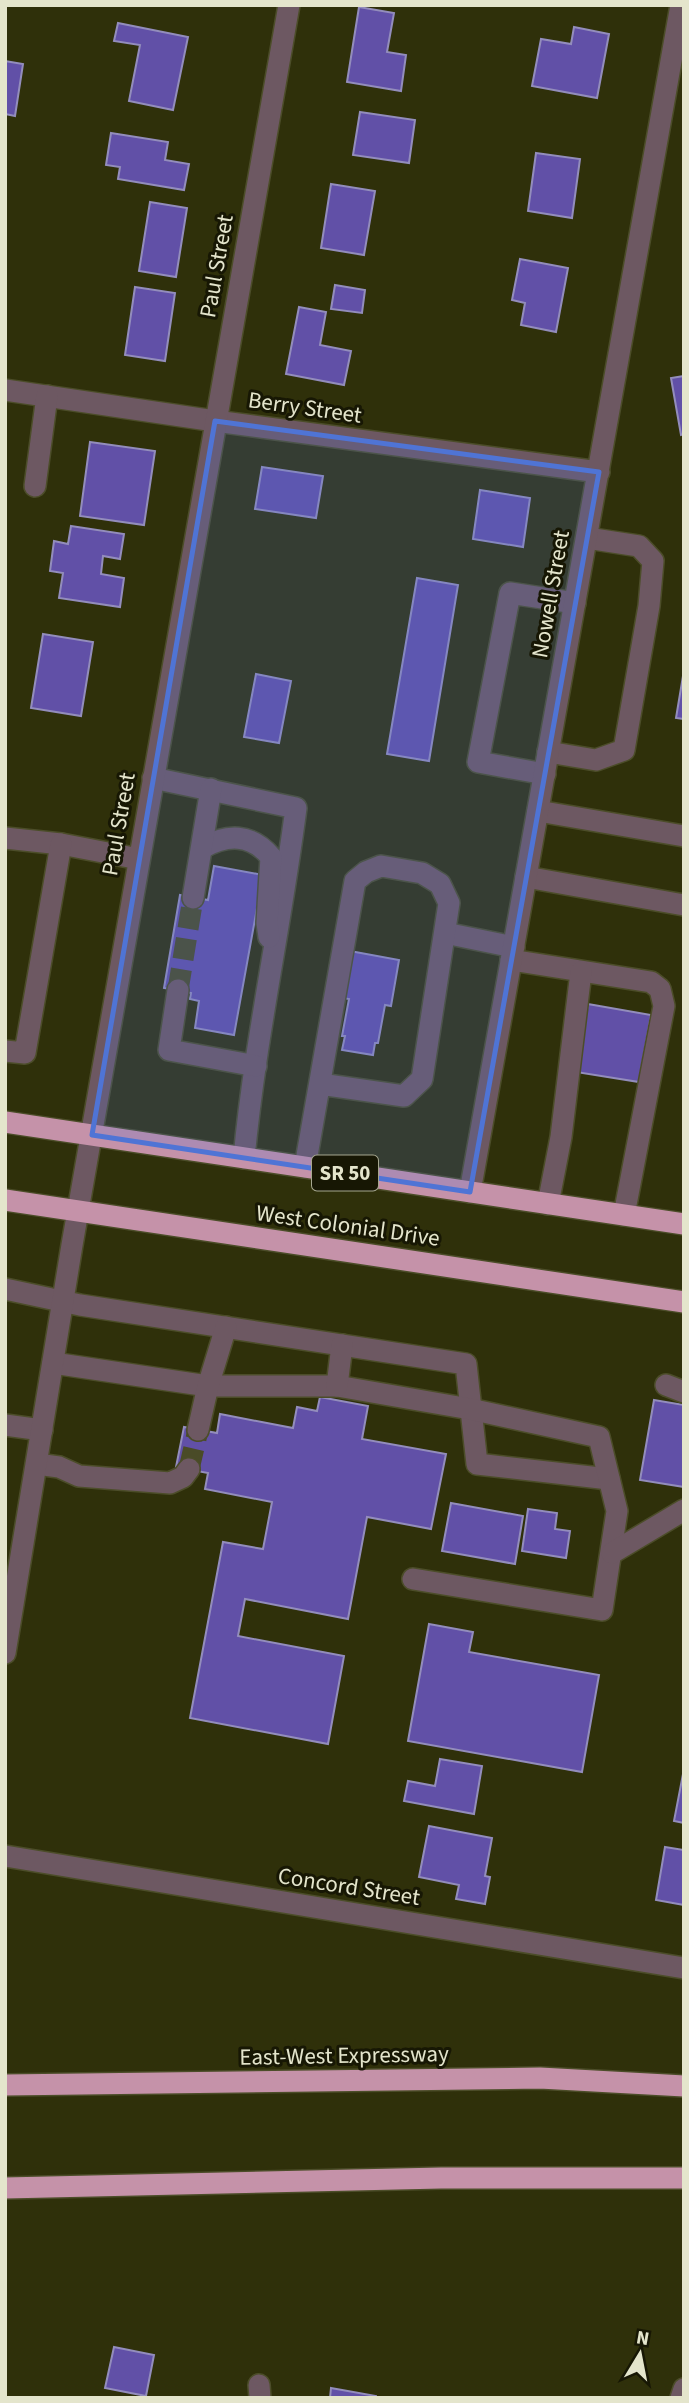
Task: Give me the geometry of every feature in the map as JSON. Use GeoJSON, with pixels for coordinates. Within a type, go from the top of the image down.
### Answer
{"type":"FeatureCollection","features":[{"type":"Feature","properties":{"kind":"highway","name":"SR 50"},"geometry":{"type":"LineString","coordinates":[[5,1122],[684,1224]]}},
{"type":"Feature","properties":{"kind":"highway","name":"West Colonial Drive"},"geometry":{"type":"LineString","coordinates":[[5,1200],[684,1302]]}},
{"type":"Feature","properties":{"kind":"highway"},"geometry":{"type":"LineString","coordinates":[[605,1290],[684,1286]]}},
{"type":"Feature","properties":{"kind":"highway","name":"East-West Expressway"},"geometry":{"type":"LineString","coordinates":[[5,2085],[540,2078],[684,2086]]}},
{"type":"Feature","properties":{"kind":"highway"},"geometry":{"type":"LineString","coordinates":[[653,2177],[684,2184]]}},
{"type":"Feature","properties":{"kind":"highway"},"geometry":{"type":"LineString","coordinates":[[5,2188],[441,2178],[684,2178]]}},
{"type":"Feature","properties":{"kind":"street","name":"Paul Street"},"geometry":{"type":"LineString","coordinates":[[5,1653],[78,1211],[289,5]]}},
{"type":"Feature","properties":{"kind":"street","name":"Nowell Street"},"geometry":{"type":"LineString","coordinates":[[470,1192],[681,5]]}},
{"type":"Feature","properties":{"kind":"street","name":"Berry Street"},"geometry":{"type":"LineString","coordinates":[[5,390],[599,472]]}},
{"type":"Feature","properties":{"kind":"street"},"geometry":{"type":"LineString","coordinates":[[36,486],[47,396]]}},
{"type":"Feature","properties":{"kind":"street"},"geometry":{"type":"LineString","coordinates":[[548,752],[596,760],[624,750],[649,606],[653,561],[639,547],[587,538]]}},
{"type":"Feature","properties":{"kind":"street"},"geometry":{"type":"LineString","coordinates":[[545,774],[478,762],[509,593],[575,603]]}},
{"type":"Feature","properties":{"kind":"street"},"geometry":{"type":"LineString","coordinates":[[153,778],[296,808],[244,1158]]}},
{"type":"Feature","properties":{"kind":"street"},"geometry":{"type":"LineString","coordinates":[[193,898],[211,789]]}},
{"type":"Feature","properties":{"kind":"street"},"geometry":{"type":"LineString","coordinates":[[538,811],[684,836]]}},
{"type":"Feature","properties":{"kind":"street"},"geometry":{"type":"LineString","coordinates":[[5,838],[61,844],[139,859]]}},
{"type":"Feature","properties":{"kind":"street"},"geometry":{"type":"LineString","coordinates":[[202,848],[220,838],[237,838],[261,845],[271,857],[267,923],[273,967]]}},
{"type":"Feature","properties":{"kind":"street"},"geometry":{"type":"LineString","coordinates":[[5,1051],[25,1053],[61,844]]}},
{"type":"Feature","properties":{"kind":"street"},"geometry":{"type":"LineString","coordinates":[[305,1167],[355,881],[366,872],[381,866],[422,873],[440,884],[449,903],[422,1079],[404,1096],[320,1084]]}},
{"type":"Feature","properties":{"kind":"street"},"geometry":{"type":"LineString","coordinates":[[526,877],[684,905]]}},
{"type":"Feature","properties":{"kind":"street"},"geometry":{"type":"LineString","coordinates":[[445,933],[580,972],[651,982],[660,989],[664,1006],[624,1215]]}},
{"type":"Feature","properties":{"kind":"street"},"geometry":{"type":"LineString","coordinates":[[548,1204],[561,1137],[580,972]]}},
{"type":"Feature","properties":{"kind":"street"},"geometry":{"type":"LineString","coordinates":[[178,990],[169,1050],[256,1066]]}},
{"type":"Feature","properties":{"kind":"street"},"geometry":{"type":"LineString","coordinates":[[5,1289],[63,1302],[466,1364],[477,1464],[609,1479]]}},
{"type":"Feature","properties":{"kind":"street"},"geometry":{"type":"LineString","coordinates":[[198,1430],[226,1327]]}},
{"type":"Feature","properties":{"kind":"street"},"geometry":{"type":"LineString","coordinates":[[337,1386],[342,1345]]}},
{"type":"Feature","properties":{"kind":"street"},"geometry":{"type":"LineString","coordinates":[[53,1363],[208,1386],[337,1386],[470,1409],[599,1437],[617,1511],[602,1610],[412,1579]]}},
{"type":"Feature","properties":{"kind":"street"},"geometry":{"type":"LineString","coordinates":[[5,1425],[42,1430]]}},
{"type":"Feature","properties":{"kind":"street"},"geometry":{"type":"LineString","coordinates":[[37,1464],[59,1467],[79,1476],[170,1483],[183,1477],[190,1469]]}},
{"type":"Feature","properties":{"kind":"street"},"geometry":{"type":"LineString","coordinates":[[612,1553],[684,1510]]}},
{"type":"Feature","properties":{"kind":"street","name":"Concord Street"},"geometry":{"type":"LineString","coordinates":[[5,1856],[684,1968]]}},
{"type":"Feature","properties":{"kind":"street"},"geometry":{"type":"LineString","coordinates":[[681,2398],[684,2389]]}},
{"type":"Feature","properties":{"kind":"highlighted area"},"geometry":{"type":"Polygon","coordinates":[[[215,421],[599,472],[470,1192],[92,1135],[215,421]]]}},
{"type":"Feature","properties":{"kind":"building"},"geometry":{"type":"Polygon","coordinates":[[[359,7],[394,13],[387,52],[406,55],[401,91],[347,82],[359,7]]]}},
{"type":"Feature","properties":{"kind":"building"},"geometry":{"type":"Polygon","coordinates":[[[118,23],[188,37],[173,110],[129,101],[140,45],[114,41],[118,23]]]}},
{"type":"Feature","properties":{"kind":"building"},"geometry":{"type":"Polygon","coordinates":[[[574,27],[609,34],[597,98],[532,86],[541,39],[571,44],[574,27]]]}},
{"type":"Feature","properties":{"kind":"building"},"geometry":{"type":"Polygon","coordinates":[[[5,61],[23,64],[15,116],[5,114],[5,61]]]}},
{"type":"Feature","properties":{"kind":"building"},"geometry":{"type":"Polygon","coordinates":[[[360,112],[415,120],[409,163],[353,155],[360,112]]]}},
{"type":"Feature","properties":{"kind":"building"},"geometry":{"type":"Polygon","coordinates":[[[111,133],[168,142],[165,160],[189,164],[184,190],[118,179],[120,167],[106,165],[111,133]]]}},
{"type":"Feature","properties":{"kind":"building"},"geometry":{"type":"Polygon","coordinates":[[[536,153],[580,159],[572,218],[528,211],[536,153]]]}},
{"type":"Feature","properties":{"kind":"building"},"geometry":{"type":"Polygon","coordinates":[[[331,184],[375,191],[364,255],[321,248],[331,184]]]}},
{"type":"Feature","properties":{"kind":"building"},"geometry":{"type":"Polygon","coordinates":[[[150,202],[187,208],[176,277],[139,271],[150,202]]]}},
{"type":"Feature","properties":{"kind":"building"},"geometry":{"type":"Polygon","coordinates":[[[520,259],[568,268],[556,332],[521,325],[525,303],[512,300],[520,259]]]}},
{"type":"Feature","properties":{"kind":"building"},"geometry":{"type":"Polygon","coordinates":[[[335,285],[365,290],[362,313],[331,309],[335,285]]]}},
{"type":"Feature","properties":{"kind":"building"},"geometry":{"type":"Polygon","coordinates":[[[135,287],[175,293],[165,361],[125,355],[135,287]]]}},
{"type":"Feature","properties":{"kind":"building"},"geometry":{"type":"Polygon","coordinates":[[[299,307],[326,312],[320,345],[351,351],[344,385],[286,374],[299,307]]]}},
{"type":"Feature","properties":{"kind":"building"},"geometry":{"type":"Polygon","coordinates":[[[684,376],[684,434],[681,435],[671,378],[684,376]]]}},
{"type":"Feature","properties":{"kind":"building"},"geometry":{"type":"Polygon","coordinates":[[[90,442],[155,451],[144,525],[80,516],[90,442]]]}},
{"type":"Feature","properties":{"kind":"building"},"geometry":{"type":"Polygon","coordinates":[[[262,467],[323,476],[316,518],[255,509],[262,467]]]}},
{"type":"Feature","properties":{"kind":"building"},"geometry":{"type":"Polygon","coordinates":[[[480,490],[530,498],[523,547],[473,539],[480,490]]]}},
{"type":"Feature","properties":{"kind":"building"},"geometry":{"type":"Polygon","coordinates":[[[71,526],[124,534],[120,559],[103,556],[101,574],[124,578],[120,607],[59,598],[63,573],[50,571],[54,541],[68,544],[71,526]]]}},
{"type":"Feature","properties":{"kind":"building"},"geometry":{"type":"Polygon","coordinates":[[[417,578],[458,585],[429,761],[387,754],[417,578]]]}},
{"type":"Feature","properties":{"kind":"building"},"geometry":{"type":"Polygon","coordinates":[[[43,634],[93,642],[81,716],[31,708],[43,634]]]}},
{"type":"Feature","properties":{"kind":"building"},"geometry":{"type":"Polygon","coordinates":[[[684,670],[684,719],[676,718],[684,670]]]}},
{"type":"Feature","properties":{"kind":"building"},"geometry":{"type":"Polygon","coordinates":[[[256,674],[291,681],[279,743],[244,737],[256,674]]]}},
{"type":"Feature","properties":{"kind":"building"},"geometry":{"type":"Polygon","coordinates":[[[214,866],[263,875],[234,1035],[195,1028],[199,1001],[190,999],[191,993],[164,988],[180,895],[208,900],[214,866]]]}},
{"type":"Feature","properties":{"kind":"building"},"geometry":{"type":"Polygon","coordinates":[[[350,951],[399,960],[391,1006],[385,1005],[373,1055],[342,1050],[349,999],[342,998],[350,951]]]}},
{"type":"Feature","properties":{"kind":"building"},"geometry":{"type":"Polygon","coordinates":[[[588,1004],[651,1015],[639,1082],[576,1072],[588,1004]]]}},
{"type":"Feature","properties":{"kind":"building"},"geometry":{"type":"Polygon","coordinates":[[[320,1397],[368,1406],[362,1439],[446,1454],[431,1529],[367,1517],[348,1619],[245,1599],[238,1636],[344,1656],[328,1744],[190,1718],[223,1542],[263,1549],[272,1502],[205,1489],[208,1473],[176,1467],[184,1427],[217,1433],[220,1414],[293,1428],[297,1407],[317,1411],[320,1397]]]}},
{"type":"Feature","properties":{"kind":"building"},"geometry":{"type":"Polygon","coordinates":[[[654,1400],[684,1405],[684,1487],[640,1480],[654,1400]]]}},
{"type":"Feature","properties":{"kind":"building"},"geometry":{"type":"Polygon","coordinates":[[[451,1503],[523,1516],[515,1564],[442,1551],[451,1503]]]}},
{"type":"Feature","properties":{"kind":"building"},"geometry":{"type":"Polygon","coordinates":[[[528,1509],[557,1513],[555,1529],[570,1531],[566,1558],[522,1551],[528,1509]]]}},
{"type":"Feature","properties":{"kind":"building"},"geometry":{"type":"Polygon","coordinates":[[[429,1624],[473,1632],[469,1652],[599,1675],[582,1772],[408,1741],[429,1624]]]}},
{"type":"Feature","properties":{"kind":"building"},"geometry":{"type":"Polygon","coordinates":[[[440,1759],[482,1766],[474,1814],[404,1801],[408,1781],[435,1786],[440,1759]]]}},
{"type":"Feature","properties":{"kind":"building"},"geometry":{"type":"Polygon","coordinates":[[[684,1774],[684,1823],[674,1821],[684,1774]]]}},
{"type":"Feature","properties":{"kind":"building"},"geometry":{"type":"Polygon","coordinates":[[[429,1826],[492,1838],[485,1876],[490,1877],[485,1904],[456,1899],[459,1885],[419,1877],[429,1826]]]}},
{"type":"Feature","properties":{"kind":"building"},"geometry":{"type":"Polygon","coordinates":[[[665,1847],[684,1850],[684,1905],[656,1900],[665,1847]]]}},
{"type":"Feature","properties":{"kind":"building"},"geometry":{"type":"Polygon","coordinates":[[[114,2347],[154,2355],[146,2396],[105,2388],[114,2347]]]}},
{"type":"Feature","properties":{"kind":"building"},"geometry":{"type":"Polygon","coordinates":[[[331,2388],[376,2396],[376,2398],[330,2398],[331,2388]]]}},
{"type":"Feature","properties":{"kind":"tunnel"},"geometry":{"type":"LineString","coordinates":[[178,990],[193,898]]}},
{"type":"Feature","properties":{"kind":"tunnel"},"geometry":{"type":"LineString","coordinates":[[189,1469],[198,1430]]}}]}
